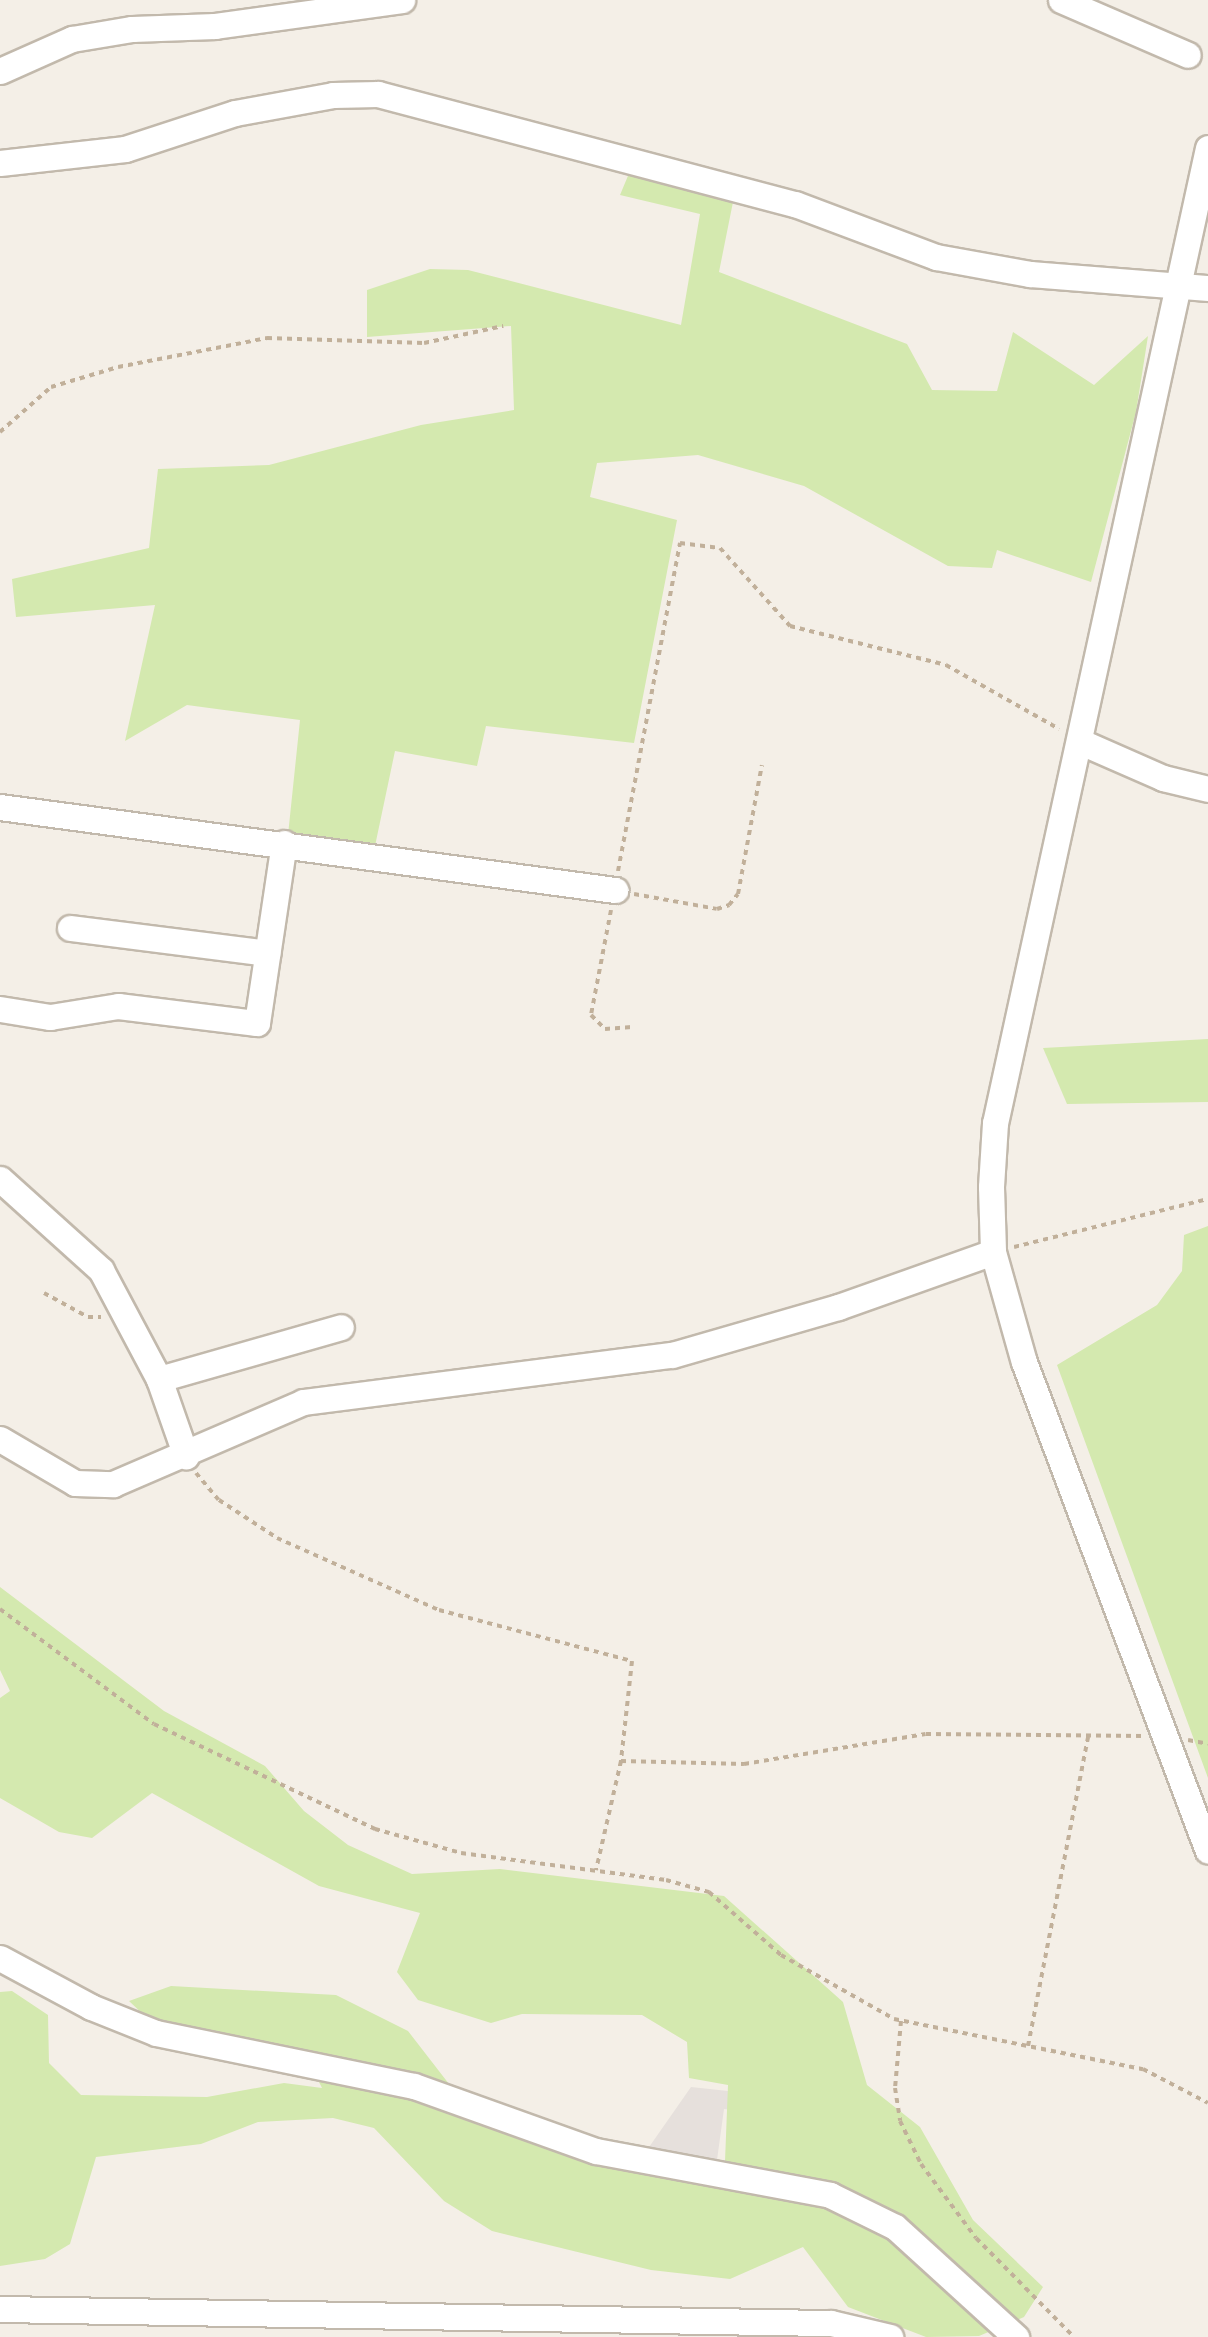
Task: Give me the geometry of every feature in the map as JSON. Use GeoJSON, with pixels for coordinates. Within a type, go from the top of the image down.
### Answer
{"type":"FeatureCollection","features":[{"type":"Feature","properties":{"kind":"street"},"geometry":{"type":"LineString","coordinates":[[0,71],[72,39],[132,28],[216,26],[402,0]]}},
{"type":"Feature","properties":{"kind":"street"},"geometry":{"type":"LineString","coordinates":[[1061,0],[1188,55]]}},
{"type":"Feature","properties":{"kind":"street"},"geometry":{"type":"LineString","coordinates":[[0,163],[125,149],[235,114],[333,95],[378,94],[795,204],[936,257],[1030,274],[1195,286]]}},
{"type":"Feature","properties":{"kind":"street"},"geometry":{"type":"LineString","coordinates":[[1208,148],[1195,286],[1081,742],[995,1123],[993,1252],[1024,1362],[1208,1851]]}},
{"type":"Feature","properties":{"kind":"street"},"geometry":{"type":"LineString","coordinates":[[1081,742],[1162,778],[1208,789]]}},
{"type":"Feature","properties":{"kind":"street"},"geometry":{"type":"LineString","coordinates":[[0,806],[614,890]]}},
{"type":"Feature","properties":{"kind":"street"},"geometry":{"type":"LineString","coordinates":[[0,1009],[50,1017],[118,1006],[256,1022],[284,843]]}},
{"type":"Feature","properties":{"kind":"street"},"geometry":{"type":"LineString","coordinates":[[70,928],[267,953]]}},
{"type":"Feature","properties":{"kind":"street"},"geometry":{"type":"LineString","coordinates":[[0,1178],[101,1270],[159,1379],[186,1456]]}},
{"type":"Feature","properties":{"kind":"street"},"geometry":{"type":"LineString","coordinates":[[0,1438],[76,1483],[113,1484],[186,1456],[303,1402],[672,1355],[838,1308],[993,1252]]}},
{"type":"Feature","properties":{"kind":"street"},"geometry":{"type":"LineString","coordinates":[[159,1379],[341,1328]]}},
{"type":"Feature","properties":{"kind":"street"},"geometry":{"type":"LineString","coordinates":[[0,1958],[91,2007],[156,2032],[414,2086],[596,2151],[830,2194],[895,2227],[1016,2337]]}},
{"type":"Feature","properties":{"kind":"street"},"geometry":{"type":"LineString","coordinates":[[0,2309],[832,2323],[890,2337]]}},
{"type":"Feature","properties":{"kind":"path"},"geometry":{"type":"LineString","coordinates":[[0,432],[51,387],[118,367],[267,338],[424,343],[503,326]]}},
{"type":"Feature","properties":{"kind":"path"},"geometry":{"type":"LineString","coordinates":[[632,1027],[605,1028],[591,1015],[680,543],[720,548],[790,626],[946,666],[1081,742]]}},
{"type":"Feature","properties":{"kind":"path"},"geometry":{"type":"LineString","coordinates":[[614,890],[718,910],[729,905],[738,894],[762,766]]}},
{"type":"Feature","properties":{"kind":"path"},"geometry":{"type":"LineString","coordinates":[[993,1252],[1208,1200]]}},
{"type":"Feature","properties":{"kind":"path"},"geometry":{"type":"LineString","coordinates":[[44,1293],[88,1318],[126,1313]]}},
{"type":"Feature","properties":{"kind":"path"},"geometry":{"type":"LineString","coordinates":[[186,1456],[220,1500],[276,1538],[438,1610],[632,1661],[621,1761],[595,1871]]}},
{"type":"Feature","properties":{"kind":"path"},"geometry":{"type":"LineString","coordinates":[[0,1609],[154,1724],[375,1829],[461,1853],[595,1871],[709,1892],[780,1955],[902,2020],[1144,2070],[1208,2104]]}},
{"type":"Feature","properties":{"kind":"path"},"geometry":{"type":"LineString","coordinates":[[621,1761],[744,1764],[926,1734],[1162,1736],[1208,1744]]}},
{"type":"Feature","properties":{"kind":"path"},"geometry":{"type":"LineString","coordinates":[[1028,2046],[1088,1737]]}},
{"type":"Feature","properties":{"kind":"path"},"geometry":{"type":"LineString","coordinates":[[902,2020],[895,2088],[900,2121],[921,2164],[976,2238],[1074,2337]]}},
{"type":"Feature","properties":{"kind":"shaded area"},"geometry":{"type":"Polygon","coordinates":[[[691,2087],[737,2092],[734,2110],[724,2109],[717,2160],[647,2150],[691,2087]]]}},
{"type":"Feature","properties":{"kind":"green space"},"geometry":{"type":"Polygon","coordinates":[[[630,171],[734,197],[719,272],[907,344],[932,390],[997,391],[1013,332],[1094,385],[1148,336],[1136,412],[1091,582],[997,550],[992,568],[948,566],[804,486],[698,455],[597,463],[590,497],[677,520],[634,743],[486,726],[477,766],[395,751],[375,846],[288,835],[300,720],[187,705],[125,741],[155,605],[16,617],[12,579],[149,548],[158,469],[269,465],[421,425],[514,410],[511,326],[367,337],[367,290],[430,269],[468,270],[681,325],[700,214],[620,195],[630,171]]]}},
{"type":"Feature","properties":{"kind":"green space"},"geometry":{"type":"Polygon","coordinates":[[[1208,1039],[1208,1102],[1067,1104],[1043,1048],[1208,1039]]]}},
{"type":"Feature","properties":{"kind":"green space"},"geometry":{"type":"Polygon","coordinates":[[[1208,1226],[1208,1778],[1057,1365],[1157,1305],[1182,1271],[1184,1235],[1208,1226]]]}},
{"type":"Feature","properties":{"kind":"green space"},"geometry":{"type":"Polygon","coordinates":[[[0,1587],[164,1711],[265,1766],[304,1811],[348,1845],[412,1874],[500,1869],[724,1896],[843,2002],[867,2085],[920,2127],[973,2220],[1043,2287],[1024,2317],[979,2336],[926,2337],[848,2307],[803,2247],[730,2279],[651,2270],[492,2231],[444,2201],[374,2128],[333,2118],[258,2122],[201,2144],[96,2157],[70,2244],[45,2259],[0,2266],[0,1992],[12,1991],[48,2015],[49,2063],[81,2095],[207,2097],[284,2083],[322,2088],[307,2058],[147,2018],[129,2001],[171,1986],[336,1995],[408,2031],[473,2115],[614,2164],[725,2161],[728,2085],[689,2078],[687,2042],[642,2015],[522,2014],[491,2023],[418,2000],[397,1972],[420,1913],[319,1886],[152,1793],[92,1838],[59,1832],[0,1798],[0,1698],[10,1691],[0,1670],[0,1587]]]}}]}
